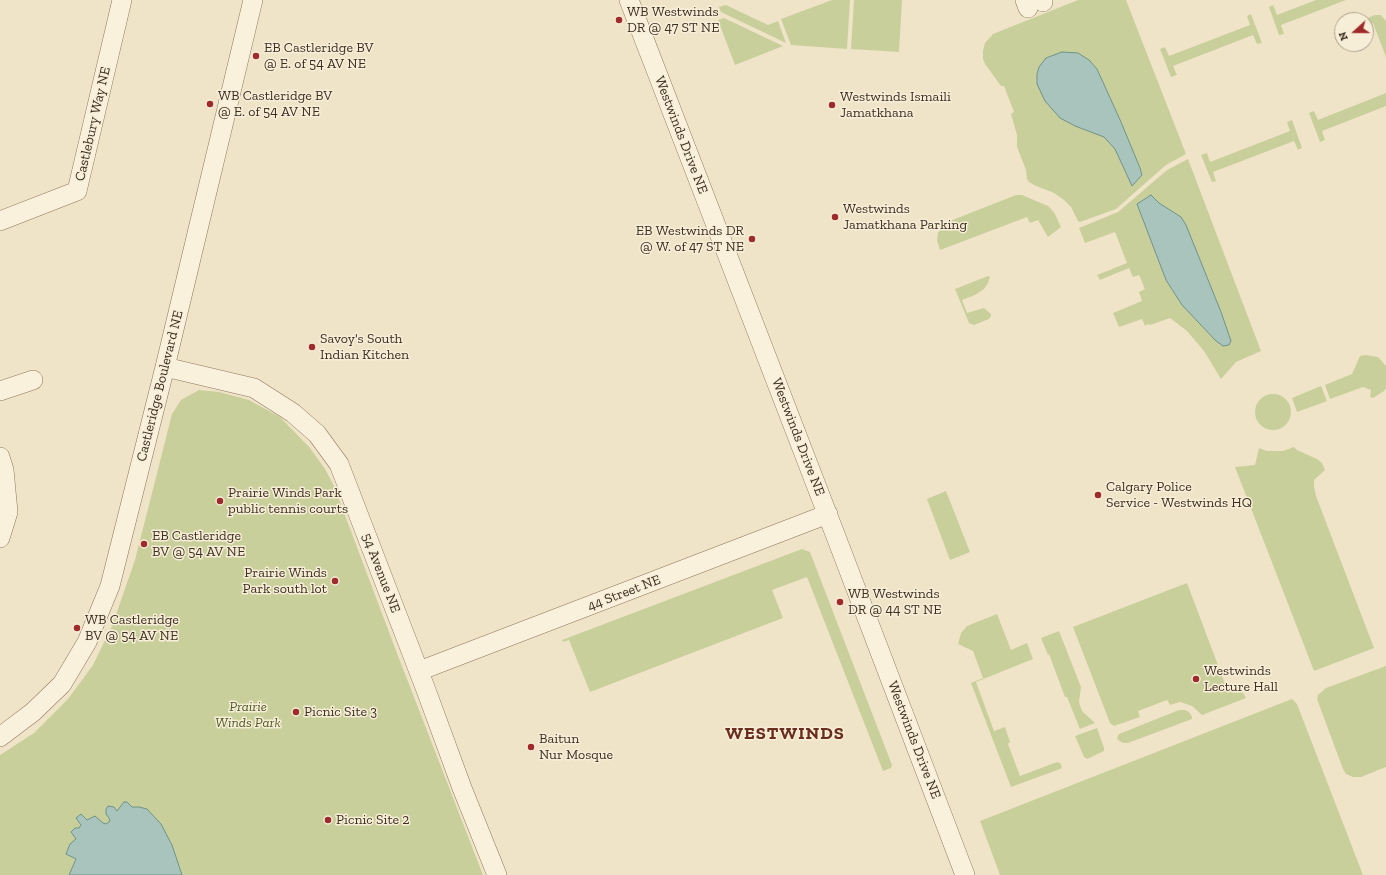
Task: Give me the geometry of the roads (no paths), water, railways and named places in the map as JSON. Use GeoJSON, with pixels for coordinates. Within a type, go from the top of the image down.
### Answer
{"type":"FeatureCollection","features":[{"type":"Feature","properties":{"kind":"street","name":"Castlebury Way NE"},"geometry":{"type":"LineString","coordinates":[[0,221],[77,191],[122,0]]}},
{"type":"Feature","properties":{"kind":"street","name":"Castleridge Boulevard NE"},"geometry":{"type":"LineString","coordinates":[[0,737],[33,712],[62,684],[87,642],[110,586],[254,0]]}},
{"type":"Feature","properties":{"kind":"street","name":"Westwinds Drive NE"},"geometry":{"type":"LineString","coordinates":[[630,0],[965,875]]}},
{"type":"Feature","properties":{"kind":"street","name":"54 Avenue NE"},"geometry":{"type":"LineString","coordinates":[[165,367],[254,388],[293,413],[317,434],[339,464],[419,671],[462,788],[497,875]]}},
{"type":"Feature","properties":{"kind":"street"},"geometry":{"type":"LineString","coordinates":[[0,392],[34,380]]}},
{"type":"Feature","properties":{"kind":"street"},"geometry":{"type":"LineString","coordinates":[[0,457],[4,470],[8,512],[0,538]]}},
{"type":"Feature","properties":{"kind":"street","name":"44 Street NE"},"geometry":{"type":"LineString","coordinates":[[419,671],[828,514]]}},
{"type":"Feature","properties":{"kind":"water"},"geometry":{"type":"Polygon","coordinates":[[[1062,52],[1078,53],[1089,60],[1097,69],[1140,168],[1142,175],[1132,186],[1115,149],[1104,137],[1075,126],[1060,118],[1045,101],[1037,84],[1039,67],[1046,58],[1062,52]]]}},
{"type":"Feature","properties":{"kind":"water"},"geometry":{"type":"Polygon","coordinates":[[[1151,195],[1159,203],[1181,217],[1186,225],[1221,312],[1231,341],[1229,345],[1223,346],[1216,341],[1182,305],[1166,280],[1137,204],[1151,195]]]}},
{"type":"Feature","properties":{"kind":"water"},"geometry":{"type":"Polygon","coordinates":[[[124,802],[127,802],[132,807],[147,809],[161,824],[172,845],[182,875],[69,875],[76,859],[66,854],[70,844],[76,839],[71,832],[75,828],[79,828],[81,825],[76,818],[81,814],[87,820],[95,816],[106,824],[110,821],[106,814],[106,809],[108,806],[114,807],[117,811],[124,802]]]}},
{"type":"Feature","properties":{"kind":"place","name":"WB Westwinds DR @ 47 ST NE"},"geometry":{"type":"Point","coordinates":[619,20]}},
{"type":"Feature","properties":{"kind":"place","name":"EB Castleridge BV @ E. of 54 AV NE"},"geometry":{"type":"Point","coordinates":[256,56]}},
{"type":"Feature","properties":{"kind":"place","name":"WB Castleridge BV @ E. of 54 AV NE"},"geometry":{"type":"Point","coordinates":[210,104]}},
{"type":"Feature","properties":{"kind":"place","name":"Westwinds Ismaili Jamatkhana"},"geometry":{"type":"Point","coordinates":[832,105]}},
{"type":"Feature","properties":{"kind":"place","name":"Westwinds Jamatkhana Parking"},"geometry":{"type":"Point","coordinates":[835,217]}},
{"type":"Feature","properties":{"kind":"place","name":"EB Westwinds DR @ W. of 47 ST NE"},"geometry":{"type":"Point","coordinates":[752,239]}},
{"type":"Feature","properties":{"kind":"place","name":"Savoy's South Indian Kitchen"},"geometry":{"type":"Point","coordinates":[312,347]}},
{"type":"Feature","properties":{"kind":"place","name":"Calgary Police Service - Westwinds HQ"},"geometry":{"type":"Point","coordinates":[1098,495]}},
{"type":"Feature","properties":{"kind":"place","name":"Prairie Winds Park public tennis courts"},"geometry":{"type":"Point","coordinates":[220,501]}},
{"type":"Feature","properties":{"kind":"place","name":"EB Castleridge BV @ 54 AV NE"},"geometry":{"type":"Point","coordinates":[144,544]}},
{"type":"Feature","properties":{"kind":"place","name":"Prairie Winds Park south lot"},"geometry":{"type":"Point","coordinates":[335,581]}},
{"type":"Feature","properties":{"kind":"place","name":"WB Westwinds DR @ 44 ST NE"},"geometry":{"type":"Point","coordinates":[840,602]}},
{"type":"Feature","properties":{"kind":"place","name":"WB Castleridge BV @ 54 AV NE"},"geometry":{"type":"Point","coordinates":[77,628]}},
{"type":"Feature","properties":{"kind":"place","name":"Westwinds Lecture Hall"},"geometry":{"type":"Point","coordinates":[1196,679]}},
{"type":"Feature","properties":{"kind":"place","name":"Picnic Site 3"},"geometry":{"type":"Point","coordinates":[296,712]}},
{"type":"Feature","properties":{"kind":"place","name":"Baitun Nur Mosque"},"geometry":{"type":"Point","coordinates":[531,747]}},
{"type":"Feature","properties":{"kind":"place","name":"Picnic Site 2"},"geometry":{"type":"Point","coordinates":[328,820]}},
{"type":"Feature","properties":{"kind":"district","name":"WESTWINDS"},"geometry":{"type":"Point","coordinates":[785,734]}},
{"type":"Feature","properties":{"kind":"park label","name":"Prairie Winds Park"},"geometry":{"type":"Point","coordinates":[248,716]}}]}
